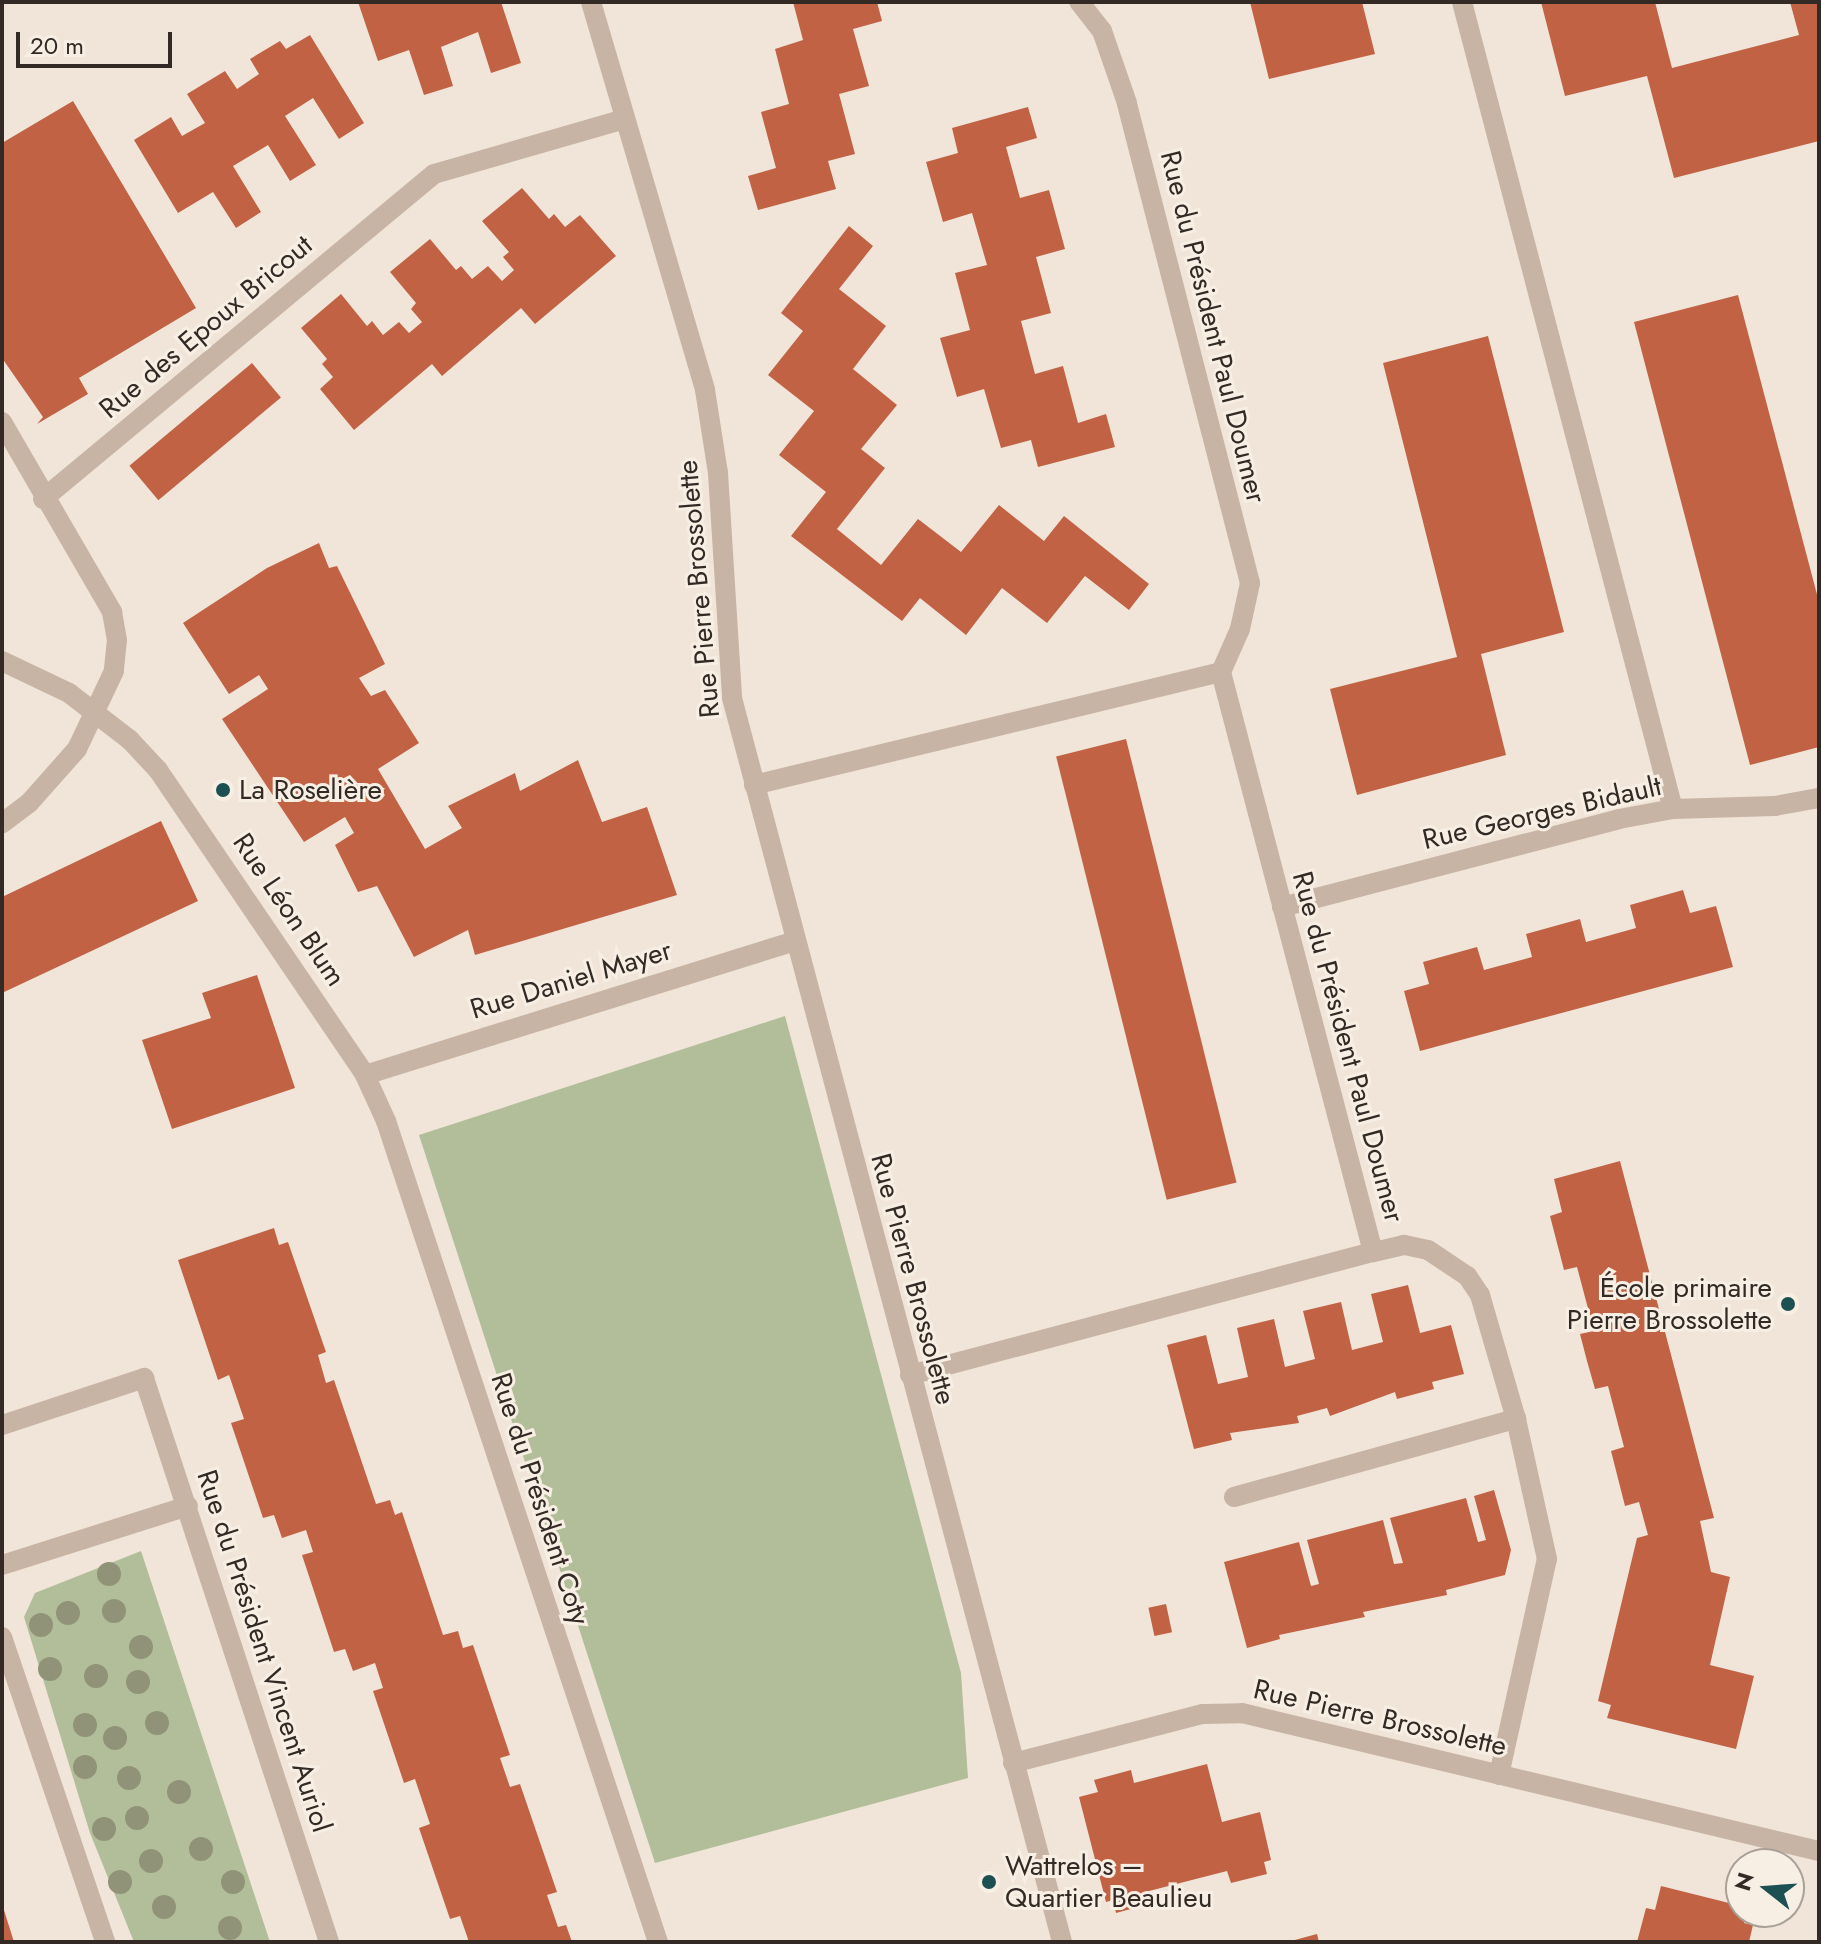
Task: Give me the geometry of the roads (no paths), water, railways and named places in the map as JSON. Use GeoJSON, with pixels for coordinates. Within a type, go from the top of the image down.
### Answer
{"type":"FeatureCollection","features":[{"type":"Feature","properties":{"kind":"street","name":"Rue Pierre Brossolette"},"geometry":{"type":"LineString","coordinates":[[591,2],[705,390],[718,473],[732,698],[1013,1763],[1228,1712],[1819,1851]]}},
{"type":"Feature","properties":{"kind":"street","name":"Rue du Président Paul Doumer"},"geometry":{"type":"LineString","coordinates":[[910,1375],[1373,1252],[1221,672],[1240,629],[1250,583],[1127,103],[1102,31],[1079,2]]}},
{"type":"Feature","properties":{"kind":"street"},"geometry":{"type":"LineString","coordinates":[[1462,2],[1673,809]]}},
{"type":"Feature","properties":{"kind":"street","name":"Rue des Epoux Bricout"},"geometry":{"type":"LineString","coordinates":[[43,499],[434,174],[624,119]]}},
{"type":"Feature","properties":{"kind":"street"},"geometry":{"type":"LineString","coordinates":[[2,422],[43,499],[112,612],[117,640],[114,671],[98,713],[55,778],[2,823]]}},
{"type":"Feature","properties":{"kind":"street","name":"Rue Léon Blum"},"geometry":{"type":"LineString","coordinates":[[2,661],[40,675],[98,713],[158,770],[365,1075]]}},
{"type":"Feature","properties":{"kind":"street"},"geometry":{"type":"LineString","coordinates":[[754,785],[1221,672]]}},
{"type":"Feature","properties":{"kind":"street","name":"Rue Georges Bidault"},"geometry":{"type":"LineString","coordinates":[[1282,907],[1673,809],[1775,806],[1819,798]]}},
{"type":"Feature","properties":{"kind":"street","name":"Rue Daniel Mayer"},"geometry":{"type":"LineString","coordinates":[[365,1075],[794,941]]}},
{"type":"Feature","properties":{"kind":"street","name":"Rue du Président Coty"},"geometry":{"type":"LineString","coordinates":[[365,1075],[386,1121],[658,1942]]}},
{"type":"Feature","properties":{"kind":"street"},"geometry":{"type":"LineString","coordinates":[[1373,1252],[1404,1245],[1428,1250],[1467,1276],[1480,1295],[1516,1419],[1547,1559],[1499,1775]]}},
{"type":"Feature","properties":{"kind":"street","name":"Rue du Président Vincent Auriol"},"geometry":{"type":"LineString","coordinates":[[2,1425],[144,1378],[329,1942]]}},
{"type":"Feature","properties":{"kind":"street"},"geometry":{"type":"LineString","coordinates":[[1234,1497],[1516,1419]]}},
{"type":"Feature","properties":{"kind":"street"},"geometry":{"type":"LineString","coordinates":[[2,1565],[188,1506]]}},
{"type":"Feature","properties":{"kind":"street"},"geometry":{"type":"LineString","coordinates":[[2,1637],[105,1942]]}},
{"type":"Feature","properties":{"kind":"street"},"geometry":{"type":"LineString","coordinates":[[1013,1763],[1062,1942]]}},
{"type":"Feature","properties":{"kind":"place","name":"La Roselière"},"geometry":{"type":"Point","coordinates":[223,790]}},
{"type":"Feature","properties":{"kind":"place","name":"École primaire Pierre Brossolette"},"geometry":{"type":"Point","coordinates":[1788,1304]}},
{"type":"Feature","properties":{"kind":"place","name":"Wattrelos – Quartier Beaulieu"},"geometry":{"type":"Point","coordinates":[989,1882]}}]}
